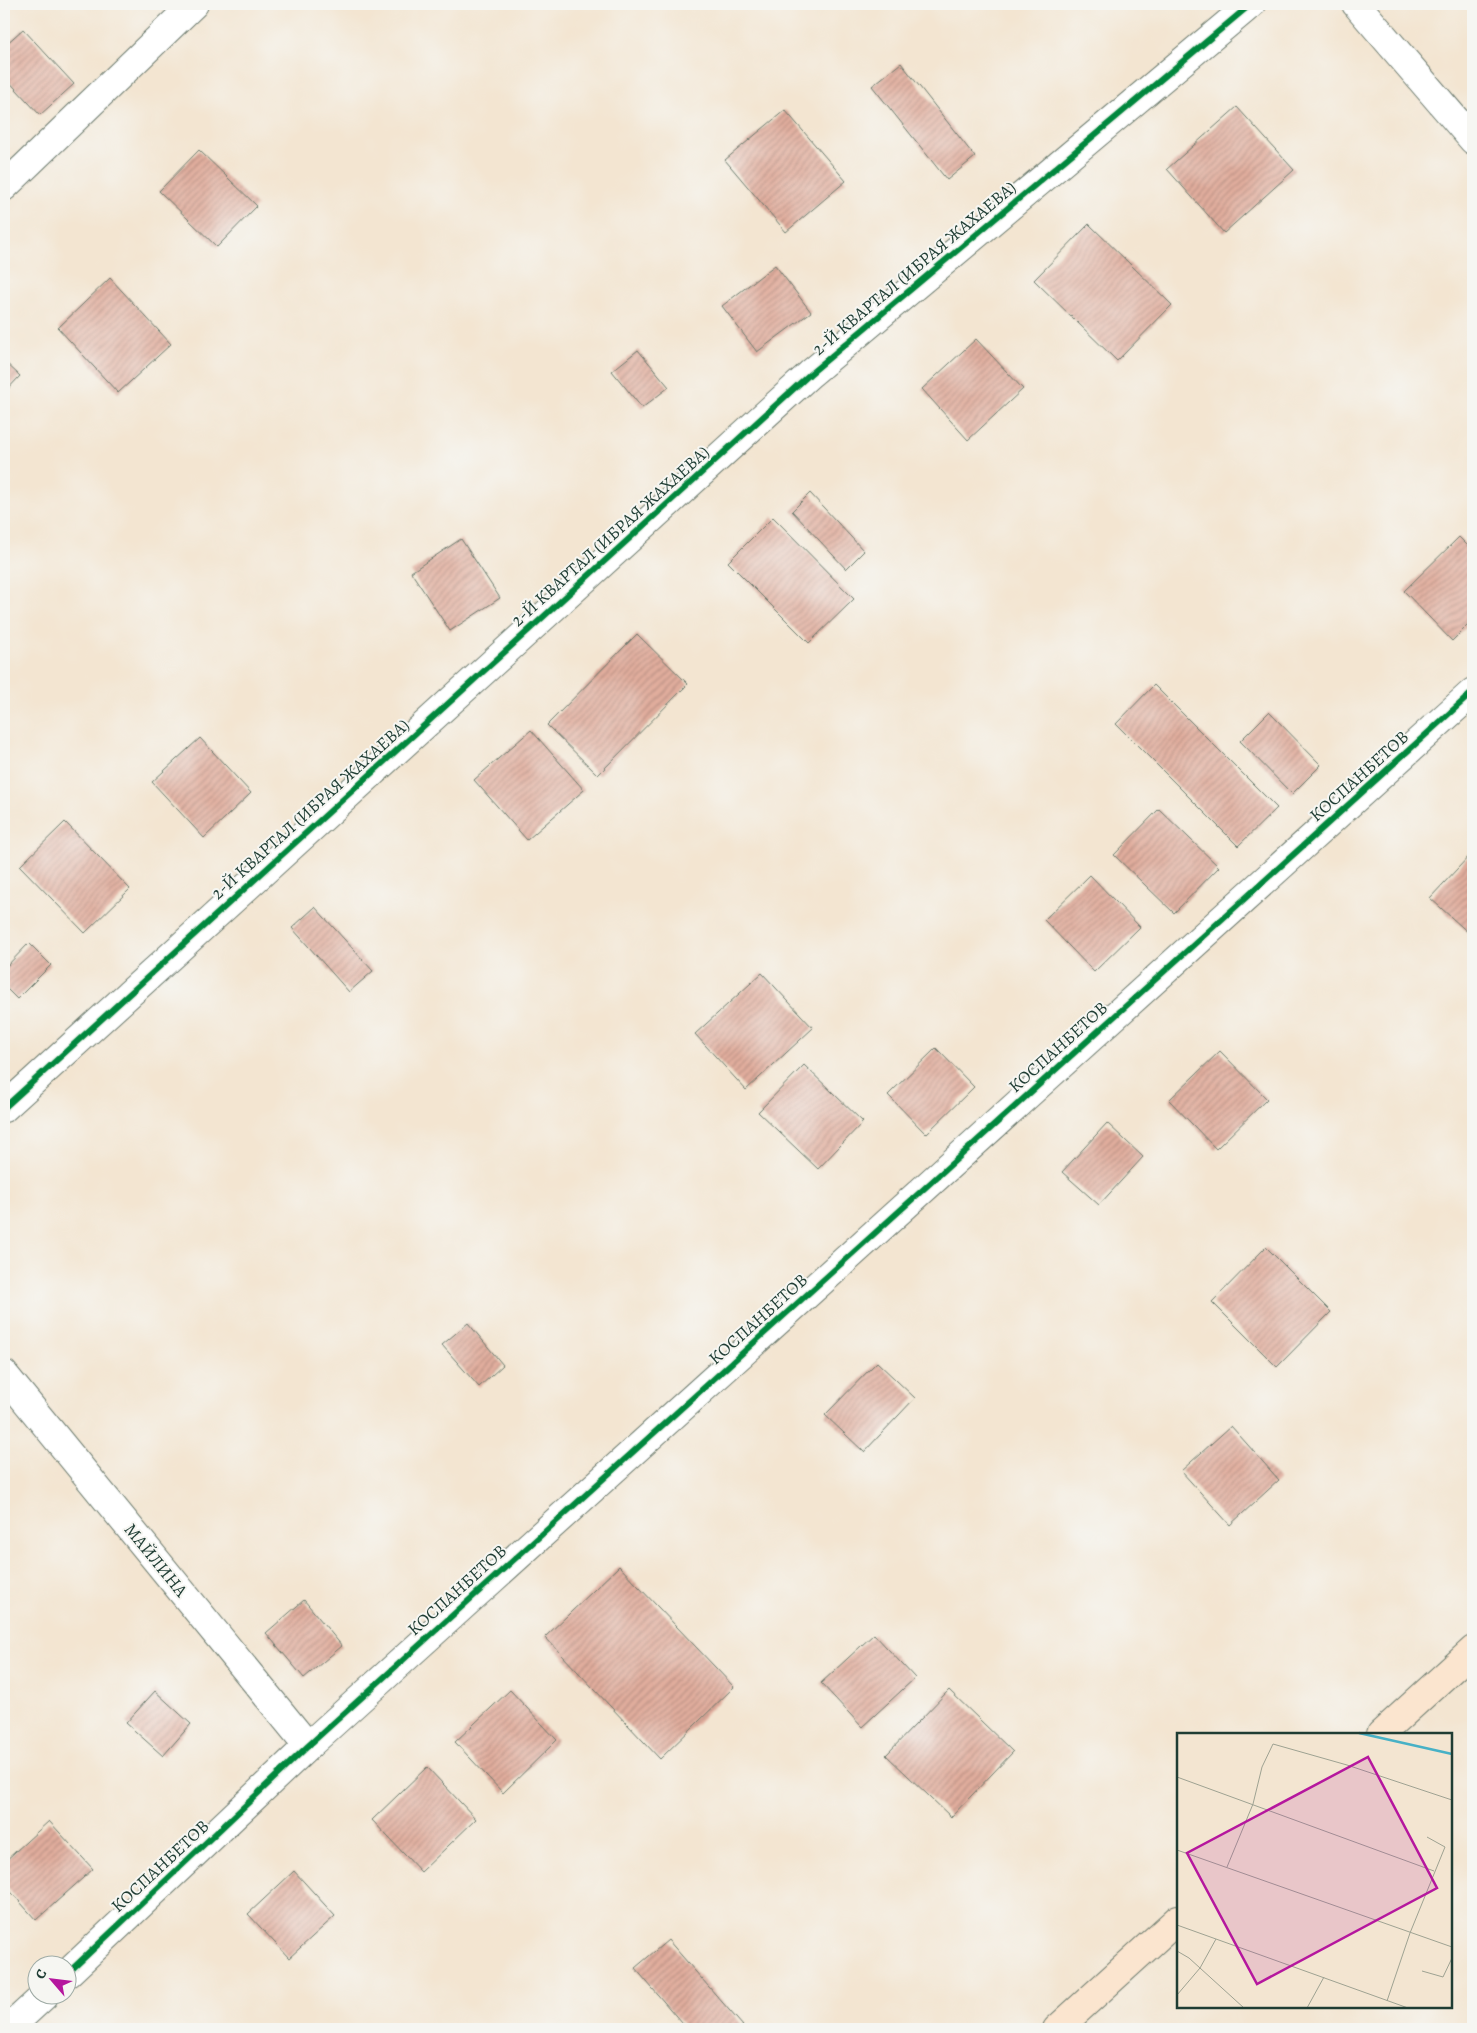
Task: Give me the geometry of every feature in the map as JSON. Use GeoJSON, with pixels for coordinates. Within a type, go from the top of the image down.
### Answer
{"type":"FeatureCollection","features":[{"type":"Feature","properties":{"kind":"street"},"geometry":{"type":"LineString","coordinates":[[4,187],[194,4]]}},
{"type":"Feature","properties":{"kind":"street","name":"2-Й КВАРТАЛ (ИБРАЯ ЖАХАЕВА)"},"geometry":{"type":"LineString","coordinates":[[4,1108],[810,374],[1251,4]]}},
{"type":"Feature","properties":{"kind":"street"},"geometry":{"type":"LineString","coordinates":[[1356,4],[1473,140]]}},
{"type":"Feature","properties":{"kind":"street","name":"КОСПАНБЕТОВ"},"geometry":{"type":"LineString","coordinates":[[78,1964],[308,1746],[1473,692]]}},
{"type":"Feature","properties":{"kind":"street","name":"МАЙЛИНА"},"geometry":{"type":"LineString","coordinates":[[4,1374],[308,1746]]}},
{"type":"Feature","properties":{"kind":"street"},"geometry":{"type":"LineString","coordinates":[[1381,1733],[1473,1650]]}},
{"type":"Feature","properties":{"kind":"street"},"geometry":{"type":"LineString","coordinates":[[1057,2029],[1177,1920]]}},
{"type":"Feature","properties":{"kind":"street"},"geometry":{"type":"LineString","coordinates":[[8,2029],[33,2006]]}},
{"type":"Feature","properties":{"kind":"building"},"geometry":{"type":"Polygon","coordinates":[[[23,29],[74,84],[40,115],[4,76],[4,46],[23,29]]]}},
{"type":"Feature","properties":{"kind":"building"},"geometry":{"type":"Polygon","coordinates":[[[901,63],[975,157],[947,180],[872,86],[901,63]]]}},
{"type":"Feature","properties":{"kind":"building"},"geometry":{"type":"Polygon","coordinates":[[[1237,107],[1294,170],[1224,233],[1167,169],[1237,107]]]}},
{"type":"Feature","properties":{"kind":"building"},"geometry":{"type":"Polygon","coordinates":[[[785,110],[846,181],[786,232],[725,160],[785,110]]]}},
{"type":"Feature","properties":{"kind":"building"},"geometry":{"type":"Polygon","coordinates":[[[199,150],[257,206],[217,247],[159,191],[199,150]]]}},
{"type":"Feature","properties":{"kind":"building"},"geometry":{"type":"Polygon","coordinates":[[[1089,224],[1172,305],[1117,361],[1034,280],[1089,224]]]}},
{"type":"Feature","properties":{"kind":"building"},"geometry":{"type":"Polygon","coordinates":[[[775,265],[811,312],[757,352],[722,306],[775,265]]]}},
{"type":"Feature","properties":{"kind":"building"},"geometry":{"type":"Polygon","coordinates":[[[110,278],[171,344],[118,393],[58,328],[110,278]]]}},
{"type":"Feature","properties":{"kind":"building"},"geometry":{"type":"Polygon","coordinates":[[[976,339],[1023,389],[968,440],[922,389],[976,339]]]}},
{"type":"Feature","properties":{"kind":"building"},"geometry":{"type":"Polygon","coordinates":[[[638,350],[669,387],[642,408],[612,371],[638,350]]]}},
{"type":"Feature","properties":{"kind":"building"},"geometry":{"type":"Polygon","coordinates":[[[4,361],[20,376],[4,393],[4,361]]]}},
{"type":"Feature","properties":{"kind":"building"},"geometry":{"type":"Polygon","coordinates":[[[810,493],[864,551],[846,569],[792,511],[810,493]]]}},
{"type":"Feature","properties":{"kind":"building"},"geometry":{"type":"Polygon","coordinates":[[[773,517],[854,599],[809,643],[728,562],[773,517]]]}},
{"type":"Feature","properties":{"kind":"building"},"geometry":{"type":"Polygon","coordinates":[[[1459,537],[1473,551],[1473,620],[1452,641],[1404,591],[1459,537]]]}},
{"type":"Feature","properties":{"kind":"building"},"geometry":{"type":"Polygon","coordinates":[[[461,539],[500,598],[450,631],[411,572],[461,539]]]}},
{"type":"Feature","properties":{"kind":"building"},"geometry":{"type":"Polygon","coordinates":[[[637,634],[688,684],[598,775],[547,725],[637,634]]]}},
{"type":"Feature","properties":{"kind":"building"},"geometry":{"type":"Polygon","coordinates":[[[1154,685],[1277,808],[1238,846],[1116,724],[1154,685]]]}},
{"type":"Feature","properties":{"kind":"building"},"geometry":{"type":"Polygon","coordinates":[[[1269,712],[1321,765],[1292,794],[1240,741],[1269,712]]]}},
{"type":"Feature","properties":{"kind":"building"},"geometry":{"type":"Polygon","coordinates":[[[531,730],[584,790],[527,840],[474,780],[531,730]]]}},
{"type":"Feature","properties":{"kind":"building"},"geometry":{"type":"Polygon","coordinates":[[[200,738],[251,793],[204,838],[152,782],[200,738]]]}},
{"type":"Feature","properties":{"kind":"building"},"geometry":{"type":"Polygon","coordinates":[[[1159,809],[1219,867],[1174,913],[1114,855],[1159,809]]]}},
{"type":"Feature","properties":{"kind":"building"},"geometry":{"type":"Polygon","coordinates":[[[65,822],[130,889],[85,933],[20,866],[65,822]]]}},
{"type":"Feature","properties":{"kind":"building"},"geometry":{"type":"Polygon","coordinates":[[[1471,854],[1473,856],[1473,937],[1430,898],[1471,854]]]}},
{"type":"Feature","properties":{"kind":"building"},"geometry":{"type":"Polygon","coordinates":[[[1090,875],[1140,927],[1094,972],[1044,920],[1090,875]]]}},
{"type":"Feature","properties":{"kind":"building"},"geometry":{"type":"Polygon","coordinates":[[[315,907],[373,971],[349,992],[292,928],[315,907]]]}},
{"type":"Feature","properties":{"kind":"building"},"geometry":{"type":"Polygon","coordinates":[[[29,943],[51,965],[17,999],[4,986],[4,969],[29,943]]]}},
{"type":"Feature","properties":{"kind":"building"},"geometry":{"type":"Polygon","coordinates":[[[762,973],[813,1028],[746,1090],[695,1034],[762,973]]]}},
{"type":"Feature","properties":{"kind":"building"},"geometry":{"type":"Polygon","coordinates":[[[936,1048],[974,1087],[926,1134],[888,1095],[936,1048]]]}},
{"type":"Feature","properties":{"kind":"building"},"geometry":{"type":"Polygon","coordinates":[[[1220,1051],[1267,1099],[1216,1149],[1169,1100],[1220,1051]]]}},
{"type":"Feature","properties":{"kind":"building"},"geometry":{"type":"Polygon","coordinates":[[[804,1065],[863,1122],[818,1169],[758,1112],[804,1065]]]}},
{"type":"Feature","properties":{"kind":"building"},"geometry":{"type":"Polygon","coordinates":[[[1107,1123],[1143,1157],[1099,1205],[1062,1172],[1107,1123]]]}},
{"type":"Feature","properties":{"kind":"building"},"geometry":{"type":"Polygon","coordinates":[[[1266,1247],[1331,1312],[1277,1367],[1212,1302],[1266,1247]]]}},
{"type":"Feature","properties":{"kind":"building"},"geometry":{"type":"Polygon","coordinates":[[[468,1323],[503,1365],[479,1387],[442,1345],[468,1323]]]}},
{"type":"Feature","properties":{"kind":"building"},"geometry":{"type":"Polygon","coordinates":[[[877,1362],[915,1398],[864,1452],[825,1415],[877,1362]]]}},
{"type":"Feature","properties":{"kind":"building"},"geometry":{"type":"Polygon","coordinates":[[[1231,1426],[1279,1480],[1230,1525],[1181,1471],[1231,1426]]]}},
{"type":"Feature","properties":{"kind":"building"},"geometry":{"type":"Polygon","coordinates":[[[619,1566],[734,1687],[660,1759],[545,1637],[619,1566]]]}},
{"type":"Feature","properties":{"kind":"building"},"geometry":{"type":"Polygon","coordinates":[[[304,1600],[342,1646],[304,1678],[266,1633],[304,1600]]]}},
{"type":"Feature","properties":{"kind":"building"},"geometry":{"type":"Polygon","coordinates":[[[874,1634],[915,1678],[862,1727],[821,1683],[874,1634]]]}},
{"type":"Feature","properties":{"kind":"building"},"geometry":{"type":"Polygon","coordinates":[[[510,1690],[557,1740],[503,1793],[455,1742],[510,1690]]]}},
{"type":"Feature","properties":{"kind":"building"},"geometry":{"type":"Polygon","coordinates":[[[949,1690],[1013,1752],[951,1817],[886,1755],[949,1690]]]}},
{"type":"Feature","properties":{"kind":"building"},"geometry":{"type":"Polygon","coordinates":[[[155,1691],[191,1724],[163,1756],[126,1723],[155,1691]]]}},
{"type":"Feature","properties":{"kind":"building"},"geometry":{"type":"Polygon","coordinates":[[[427,1767],[476,1819],[421,1872],[372,1820],[427,1767]]]}},
{"type":"Feature","properties":{"kind":"building"},"geometry":{"type":"Polygon","coordinates":[[[49,1821],[93,1869],[36,1920],[4,1884],[4,1862],[49,1821]]]}},
{"type":"Feature","properties":{"kind":"building"},"geometry":{"type":"Polygon","coordinates":[[[294,1871],[335,1916],[289,1958],[248,1914],[294,1871]]]}},
{"type":"Feature","properties":{"kind":"building"},"geometry":{"type":"Polygon","coordinates":[[[668,1940],[743,2026],[738,2029],[687,2029],[635,1968],[668,1940]]]}},
{"type":"Feature","properties":{"kind":"cycle path"},"geometry":{"type":"LineString","coordinates":[[4,1108],[810,374],[1251,4]]}},
{"type":"Feature","properties":{"kind":"cycle path"},"geometry":{"type":"LineString","coordinates":[[78,1964],[308,1746],[1473,692]]}}]}
